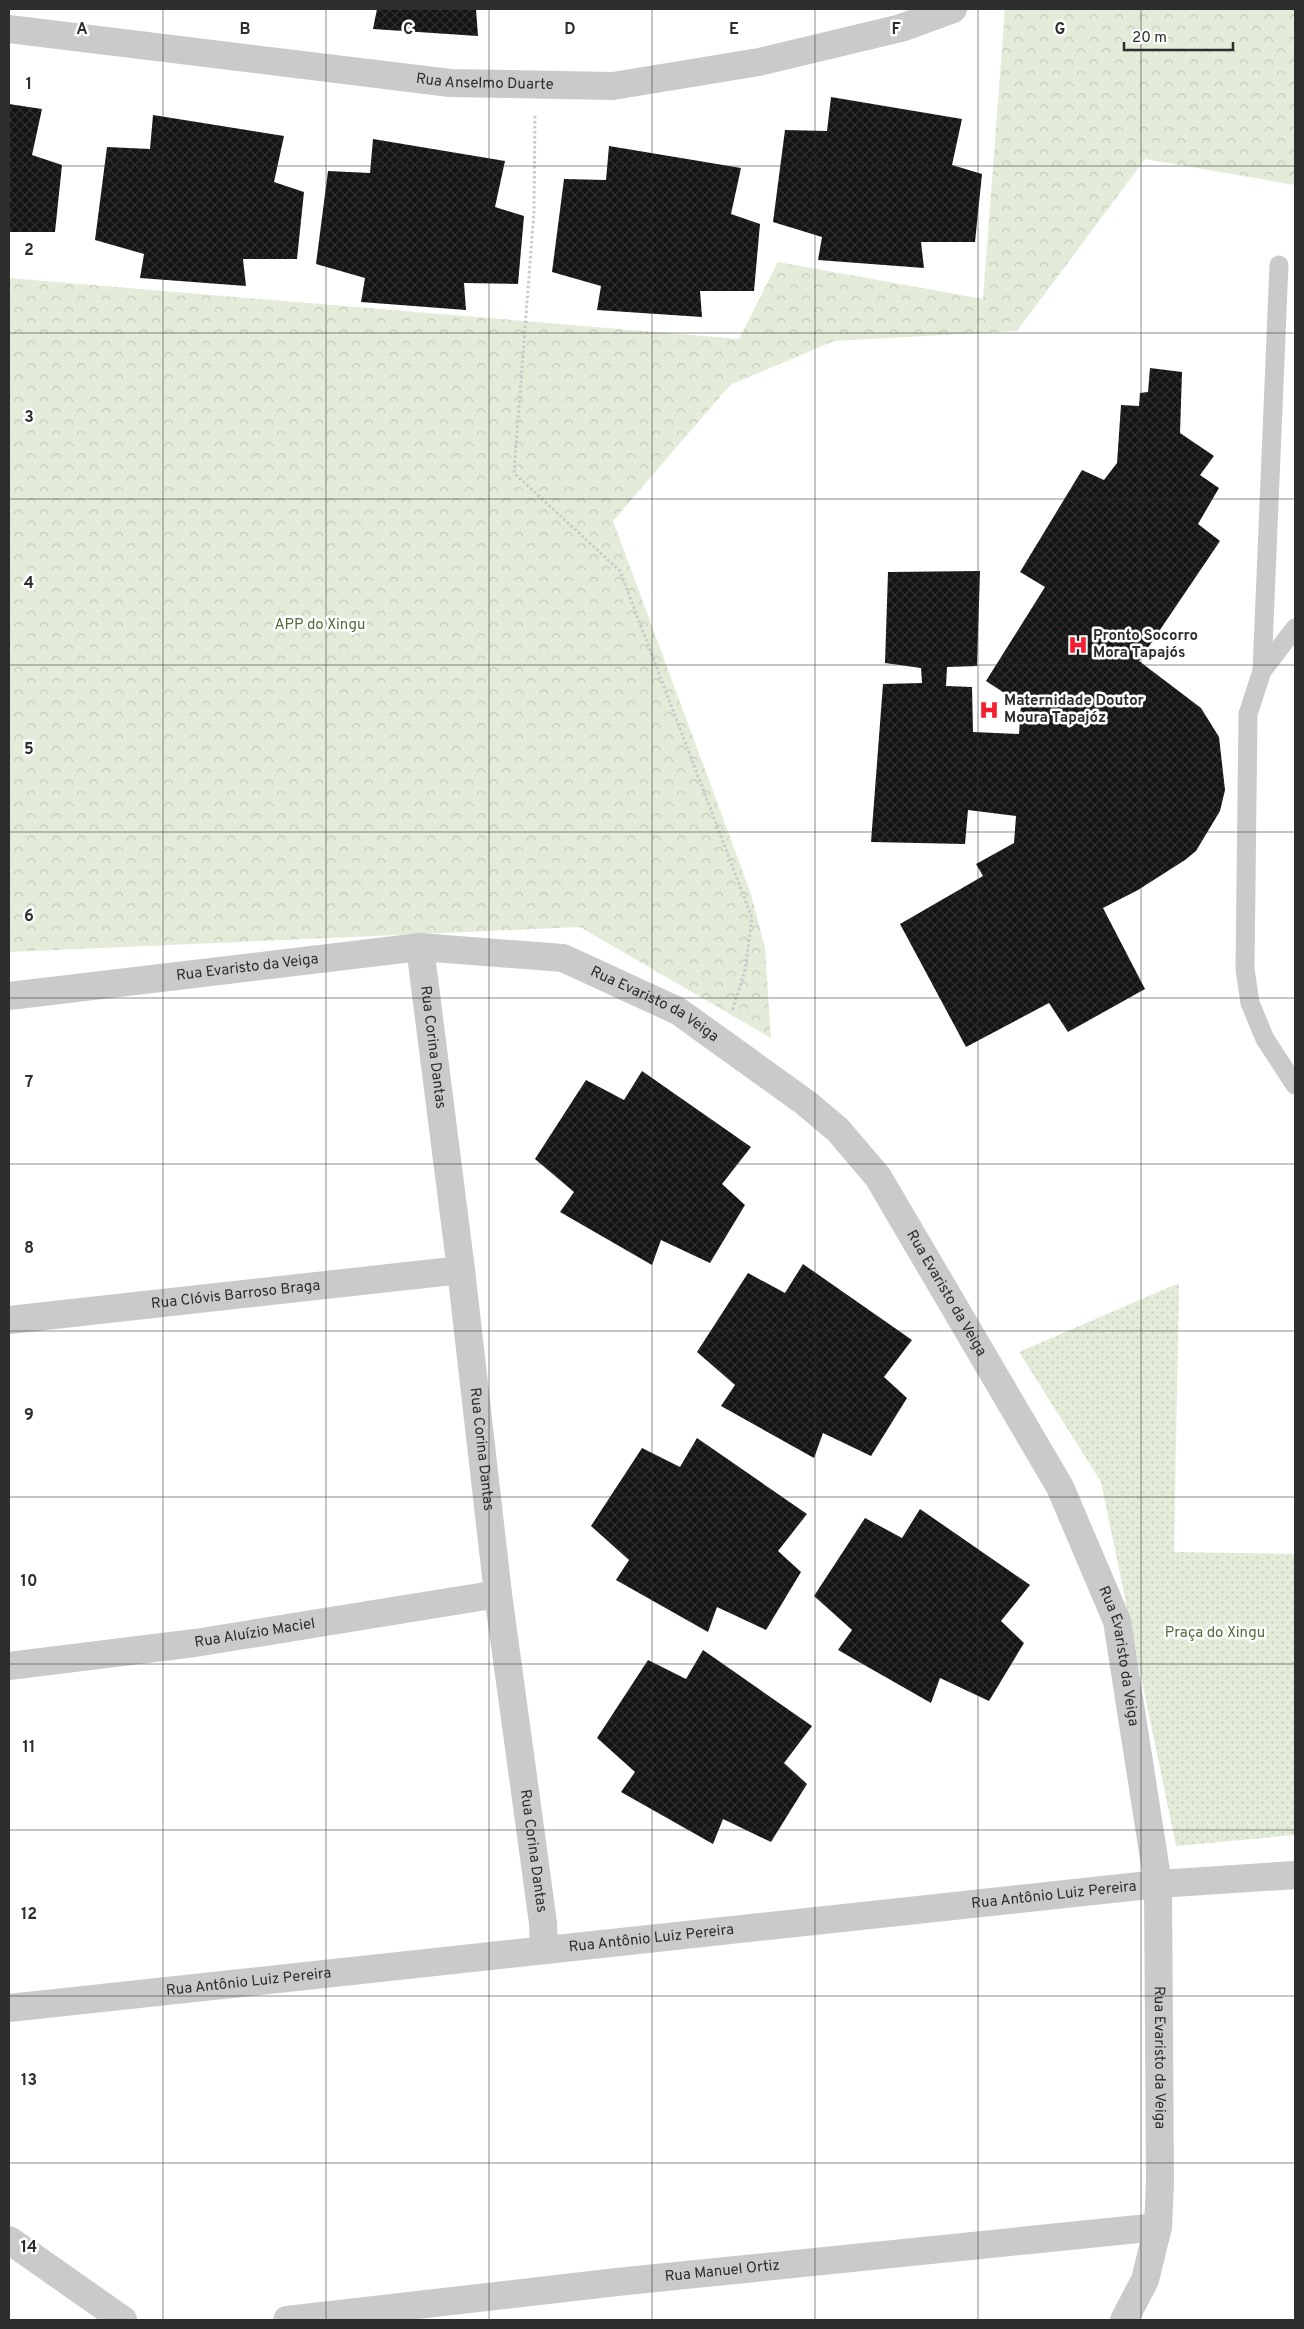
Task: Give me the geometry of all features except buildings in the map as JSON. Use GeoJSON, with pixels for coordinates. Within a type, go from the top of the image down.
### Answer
{"type":"FeatureCollection","features":[{"type":"Feature","properties":{"kind":"street","name":"Rua Anselmo Duarte"},"geometry":{"type":"LineString","coordinates":[[9,29],[450,83],[613,86],[760,62],[901,28],[953,9]]}},
{"type":"Feature","properties":{"kind":"street","name":"Rua Evaristo da Veiga"},"geometry":{"type":"LineString","coordinates":[[9,996],[420,948],[563,958],[678,1011],[806,1103],[838,1130],[878,1177],[1060,1487],[1117,1621],[1158,1884],[1160,2182],[1158,2227],[1145,2280],[1124,2320]]}},
{"type":"Feature","properties":{"kind":"street","name":"Rua Corina Dantas"},"geometry":{"type":"LineString","coordinates":[[420,948],[461,1270],[498,1594],[544,1923],[544,1950]]}},
{"type":"Feature","properties":{"kind":"street","name":"Rua Clóvis Barroso Braga"},"geometry":{"type":"LineString","coordinates":[[9,1320],[461,1270]]}},
{"type":"Feature","properties":{"kind":"street","name":"Rua Aluízio Maciel"},"geometry":{"type":"LineString","coordinates":[[9,1666],[194,1643],[498,1594]]}},
{"type":"Feature","properties":{"kind":"street","name":"Rua Antônio Luiz Pereira"},"geometry":{"type":"LineString","coordinates":[[9,2008],[1158,1884],[1295,1875]]}},
{"type":"Feature","properties":{"kind":"street","name":"Rua Manuel Ortiz"},"geometry":{"type":"LineString","coordinates":[[287,2320],[617,2282],[1158,2227]]}},
{"type":"Feature","properties":{"kind":"street"},"geometry":{"type":"LineString","coordinates":[[9,2240],[123,2320]]}},
{"type":"Feature","properties":{"kind":"lane"},"geometry":{"type":"LineString","coordinates":[[1279,265],[1262,671],[1248,714],[1245,970],[1250,1003],[1265,1038],[1295,1085]]}},
{"type":"Feature","properties":{"kind":"lane"},"geometry":{"type":"LineString","coordinates":[[1262,671],[1295,628]]}},
{"type":"Feature","properties":{"kind":"path"},"geometry":{"type":"LineString","coordinates":[[536,85],[534,211],[514,474],[620,571],[752,918],[745,971],[722,1042]]}},
{"type":"Feature","properties":{"kind":"green space","name":"APP do Xingu"},"geometry":{"type":"Polygon","coordinates":[[[1005,9],[1295,9],[1295,185],[1145,159],[1017,331],[834,341],[730,385],[613,521],[751,894],[765,948],[771,1038],[580,927],[9,952],[9,278],[739,339],[778,262],[983,299],[1005,9]]]}},
{"type":"Feature","properties":{"kind":"green space","name":"Praça do Xingu"},"geometry":{"type":"Polygon","coordinates":[[[1179,1283],[1174,1552],[1295,1554],[1295,1835],[1176,1846],[1101,1482],[1019,1352],[1179,1283]]]}},
{"type":"Feature","properties":{"kind":"place","name":"Pronto Socorro Mora Tapajós"},"geometry":{"type":"Point","coordinates":[1078,645]}},
{"type":"Feature","properties":{"kind":"place","name":"Maternidade Doutor Moura Tapajóz"},"geometry":{"type":"Point","coordinates":[989,710]}}]}
